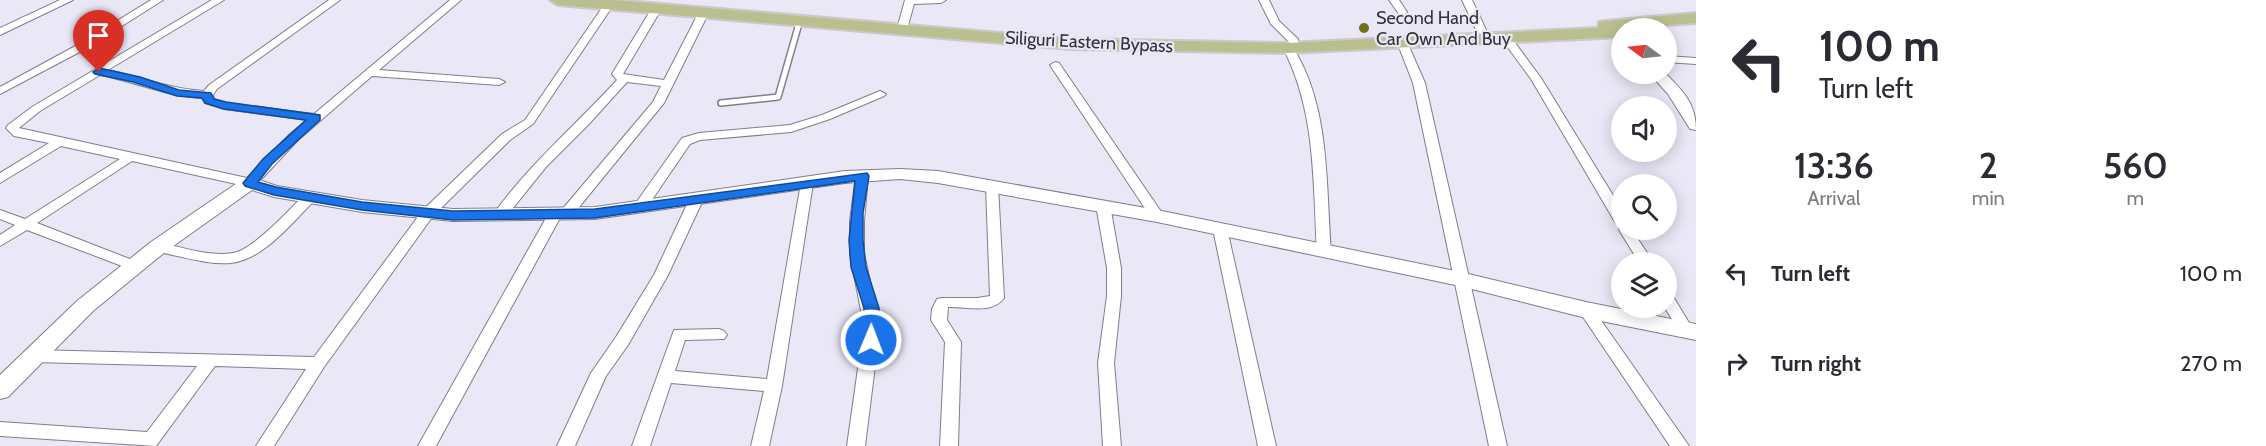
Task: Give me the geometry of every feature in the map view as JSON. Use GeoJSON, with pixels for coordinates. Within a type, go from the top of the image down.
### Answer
{"type":"FeatureCollection","features":[{"type":"Feature","properties":{"kind":"main road","name":"Siliguri Eastern Bypass"},"geometry":{"type":"LineString","coordinates":[[558,0],[903,26]]}},
{"type":"Feature","properties":{"kind":"main road","name":"Siliguri Eastern Bypass"},"geometry":{"type":"LineString","coordinates":[[634,0],[1070,40],[1291,44],[1611,33]]}},
{"type":"Feature","properties":{"kind":"main road","name":"Siliguri Eastern Bypass"},"geometry":{"type":"LineString","coordinates":[[1291,44],[1605,26],[1696,18]]}},
{"type":"Feature","properties":{"kind":"main road"},"geometry":{"type":"LineString","coordinates":[[1677,27],[1696,25]]}},
{"type":"Feature","properties":{"kind":"street"},"geometry":{"type":"LineString","coordinates":[[0,32],[68,0]]}},
{"type":"Feature","properties":{"kind":"street"},"geometry":{"type":"LineString","coordinates":[[0,91],[94,39],[158,0]]}},
{"type":"Feature","properties":{"kind":"street"},"geometry":{"type":"LineString","coordinates":[[219,0],[36,109],[12,128],[18,133],[250,183],[274,191],[362,206],[453,215],[595,213],[862,176],[900,174],[938,177],[1157,216],[1460,279],[1586,310],[1691,331]]}},
{"type":"Feature","properties":{"kind":"street"},"geometry":{"type":"LineString","coordinates":[[207,95],[213,87],[335,0]]}},
{"type":"Feature","properties":{"kind":"street"},"geometry":{"type":"LineString","coordinates":[[0,390],[85,306],[158,247],[250,183],[267,162],[315,118],[456,0]]}},
{"type":"Feature","properties":{"kind":"street"},"geometry":{"type":"LineString","coordinates":[[903,26],[910,1],[941,0]]}},
{"type":"Feature","properties":{"kind":"street"},"geometry":{"type":"LineString","coordinates":[[1264,0],[1275,22],[1291,44],[1306,84],[1313,115],[1324,252]]}},
{"type":"Feature","properties":{"kind":"street"},"geometry":{"type":"LineString","coordinates":[[1394,0],[1402,12]]}},
{"type":"Feature","properties":{"kind":"street"},"geometry":{"type":"LineString","coordinates":[[1467,0],[1482,32]]}},
{"type":"Feature","properties":{"kind":"street"},"geometry":{"type":"LineString","coordinates":[[265,446],[318,363],[429,213],[506,136],[529,122],[609,4]]}},
{"type":"Feature","properties":{"kind":"street"},"geometry":{"type":"LineString","coordinates":[[657,8],[618,77],[623,80],[669,84]]}},
{"type":"Feature","properties":{"kind":"street"},"geometry":{"type":"LineString","coordinates":[[427,446],[560,214],[652,111],[669,84],[704,12]]}},
{"type":"Feature","properties":{"kind":"street"},"geometry":{"type":"LineString","coordinates":[[1506,38],[1536,78],[1611,204]]}},
{"type":"Feature","properties":{"kind":"street"},"geometry":{"type":"LineString","coordinates":[[1402,42],[1419,83],[1498,446]]}},
{"type":"Feature","properties":{"kind":"street"},"geometry":{"type":"LineString","coordinates":[[1677,59],[1696,61]]}},
{"type":"Feature","properties":{"kind":"street"},"geometry":{"type":"LineString","coordinates":[[1055,65],[1157,216]]}},
{"type":"Feature","properties":{"kind":"street"},"geometry":{"type":"LineString","coordinates":[[99,72],[136,79],[177,93],[207,95]]}},
{"type":"Feature","properties":{"kind":"street"},"geometry":{"type":"LineString","coordinates":[[370,72],[499,82]]}},
{"type":"Feature","properties":{"kind":"street"},"geometry":{"type":"LineString","coordinates":[[500,215],[542,164],[623,80]]}},
{"type":"Feature","properties":{"kind":"street"},"geometry":{"type":"LineString","coordinates":[[1667,84],[1696,125]]}},
{"type":"Feature","properties":{"kind":"street"},"geometry":{"type":"LineString","coordinates":[[640,207],[686,141],[699,137],[791,128],[826,117],[880,94]]}},
{"type":"Feature","properties":{"kind":"street"},"geometry":{"type":"LineString","coordinates":[[207,95],[209,101],[224,106],[315,118]]}},
{"type":"Feature","properties":{"kind":"street"},"geometry":{"type":"LineString","coordinates":[[0,179],[59,142]]}},
{"type":"Feature","properties":{"kind":"street"},"geometry":{"type":"LineString","coordinates":[[0,240],[129,158]]}},
{"type":"Feature","properties":{"kind":"street"},"geometry":{"type":"LineString","coordinates":[[856,446],[872,326],[871,308],[859,267],[856,240],[862,176]]}},
{"type":"Feature","properties":{"kind":"street"},"geometry":{"type":"LineString","coordinates":[[760,446],[774,386],[807,183]]}},
{"type":"Feature","properties":{"kind":"street"},"geometry":{"type":"LineString","coordinates":[[949,446],[953,342],[942,328],[937,317],[938,310],[942,303],[949,301],[984,303],[997,298],[992,186]]}},
{"type":"Feature","properties":{"kind":"street"},"geometry":{"type":"LineString","coordinates":[[158,247],[223,258],[242,256],[254,249],[310,197]]}},
{"type":"Feature","properties":{"kind":"street"},"geometry":{"type":"LineString","coordinates":[[566,446],[599,373],[622,341],[661,276],[696,200]]}},
{"type":"Feature","properties":{"kind":"street"},"geometry":{"type":"LineString","coordinates":[[1102,205],[1114,268],[1114,296],[1106,363],[1112,446]]}},
{"type":"Feature","properties":{"kind":"street"},"geometry":{"type":"LineString","coordinates":[[0,214],[135,267]]}},
{"type":"Feature","properties":{"kind":"street"},"geometry":{"type":"LineString","coordinates":[[1220,229],[1267,446]]}},
{"type":"Feature","properties":{"kind":"street"},"geometry":{"type":"LineString","coordinates":[[1586,310],[1680,446]]}},
{"type":"Feature","properties":{"kind":"street"},"geometry":{"type":"LineString","coordinates":[[1677,312],[1691,331]]}},
{"type":"Feature","properties":{"kind":"street"},"geometry":{"type":"LineString","coordinates":[[641,446],[679,334],[719,335]]}},
{"type":"Feature","properties":{"kind":"street"},"geometry":{"type":"LineString","coordinates":[[32,356],[318,363]]}},
{"type":"Feature","properties":{"kind":"street"},"geometry":{"type":"LineString","coordinates":[[0,429],[148,443],[210,361]]}},
{"type":"Feature","properties":{"kind":"street"},"geometry":{"type":"LineString","coordinates":[[664,376],[774,386]]}},
{"type":"Feature","properties":{"kind":"lane"},"geometry":{"type":"LineString","coordinates":[[721,103],[778,97],[800,20]]}},
{"type":"Feature","properties":{"kind":"place","name":"Second Hand Car Own And Buy"},"geometry":{"type":"Point","coordinates":[1364,28]}},
{"type":"Feature","properties":{"kind":"route"},"geometry":{"type":"LineString","coordinates":[[99,72],[136,79],[177,93],[207,95],[209,101],[224,106],[315,118],[267,162],[250,183],[274,191],[362,206],[453,215],[595,213],[862,176],[856,240],[859,267],[871,308],[871,340]]}}]}
